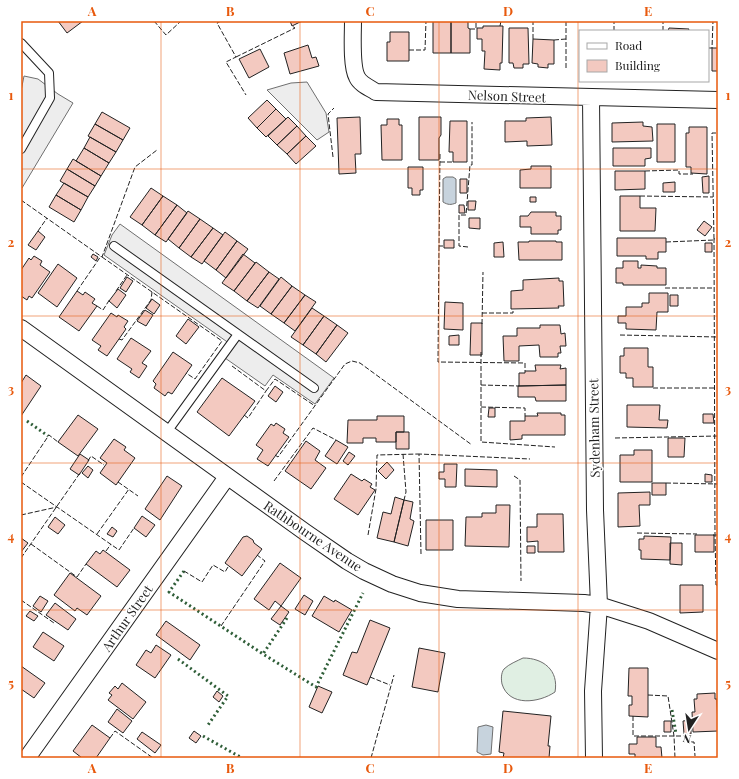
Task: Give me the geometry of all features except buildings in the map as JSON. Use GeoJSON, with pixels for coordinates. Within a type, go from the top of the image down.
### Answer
{"type":"FeatureCollection","features":[{"type":"Feature","properties":{"kind":"street","name":"Nelson Street"},"geometry":{"type":"LineString","coordinates":[[353,21],[354,62],[357,77],[376,92],[718,100]]}},
{"type":"Feature","properties":{"kind":"street","name":"Sydenham Street"},"geometry":{"type":"LineString","coordinates":[[591,98],[595,510],[600,605],[593,691],[594,758]]}},
{"type":"Feature","properties":{"kind":"street","name":"Rathbourne Avenue"},"geometry":{"type":"LineString","coordinates":[[21,328],[167,432],[227,477],[347,561],[392,584],[420,593],[458,599],[584,603],[600,605],[649,621],[718,651]]}},
{"type":"Feature","properties":{"kind":"street","name":"Arthur Street"},"geometry":{"type":"LineString","coordinates":[[27,758],[227,477]]}},
{"type":"Feature","properties":{"kind":"lane"},"geometry":{"type":"LineString","coordinates":[[21,43],[49,73],[50,98],[21,149]]}},
{"type":"Feature","properties":{"kind":"lane"},"geometry":{"type":"LineString","coordinates":[[114,246],[314,388]]}},
{"type":"Feature","properties":{"kind":"lane"},"geometry":{"type":"LineString","coordinates":[[167,432],[238,334]]}},
{"type":"Feature","properties":{"kind":"green space"},"geometry":{"type":"Polygon","coordinates":[[[523,658],[537,660],[548,667],[552,672],[556,684],[555,692],[541,699],[525,701],[518,700],[506,691],[502,684],[504,669],[523,658]]]}},
{"type":"Feature","properties":{"kind":"shaded area"},"geometry":{"type":"Polygon","coordinates":[[[24,76],[38,79],[73,103],[21,188],[21,91],[24,76]]]}},
{"type":"Feature","properties":{"kind":"shaded area"},"geometry":{"type":"Polygon","coordinates":[[[307,82],[326,113],[329,132],[317,140],[267,90],[291,83],[307,82]]]}},
{"type":"Feature","properties":{"kind":"shaded area"},"geometry":{"type":"Polygon","coordinates":[[[446,177],[453,177],[456,179],[456,203],[453,204],[443,202],[443,179],[446,177]]]}},
{"type":"Feature","properties":{"kind":"shaded area"},"geometry":{"type":"Polygon","coordinates":[[[120,224],[334,378],[315,404],[273,375],[265,386],[225,358],[233,346],[104,255],[112,235],[120,224]]]}},
{"type":"Feature","properties":{"kind":"shaded area"},"geometry":{"type":"Polygon","coordinates":[[[486,725],[493,727],[491,754],[483,755],[477,752],[478,727],[486,725]]]}},
{"type":"Feature","properties":{"kind":"hedge"},"geometry":{"type":"LineString","coordinates":[[27,421],[48,436]]}},
{"type":"Feature","properties":{"kind":"hedge"},"geometry":{"type":"LineString","coordinates":[[184,571],[169,592],[263,654]]}},
{"type":"Feature","properties":{"kind":"hedge"},"geometry":{"type":"LineString","coordinates":[[287,618],[263,654],[316,687],[363,593]]}},
{"type":"Feature","properties":{"kind":"hedge"},"geometry":{"type":"LineString","coordinates":[[178,659],[228,696],[208,725]]}},
{"type":"Feature","properties":{"kind":"hedge"},"geometry":{"type":"LineString","coordinates":[[672,710],[676,734]]}},
{"type":"Feature","properties":{"kind":"hedge"},"geometry":{"type":"LineString","coordinates":[[203,736],[242,758]]}},
{"type":"Feature","properties":{"kind":"fence"},"geometry":{"type":"LineString","coordinates":[[154,21],[166,35],[181,21]]}},
{"type":"Feature","properties":{"kind":"fence"},"geometry":{"type":"LineString","coordinates":[[221,21],[217,23],[236,57],[226,62],[246,95]]}},
{"type":"Feature","properties":{"kind":"fence"},"geometry":{"type":"LineString","coordinates":[[409,50],[425,50],[426,21]]}},
{"type":"Feature","properties":{"kind":"fence"},"geometry":{"type":"LineString","coordinates":[[470,29],[476,29],[476,21]]}},
{"type":"Feature","properties":{"kind":"fence"},"geometry":{"type":"LineString","coordinates":[[500,26],[501,21]]}},
{"type":"Feature","properties":{"kind":"fence"},"geometry":{"type":"LineString","coordinates":[[533,21],[533,39]]}},
{"type":"Feature","properties":{"kind":"fence"},"geometry":{"type":"LineString","coordinates":[[566,21],[566,69]]}},
{"type":"Feature","properties":{"kind":"fence"},"geometry":{"type":"LineString","coordinates":[[614,21],[614,30]]}},
{"type":"Feature","properties":{"kind":"fence"},"geometry":{"type":"LineString","coordinates":[[663,21],[663,30]]}},
{"type":"Feature","properties":{"kind":"fence"},"geometry":{"type":"LineString","coordinates":[[709,48],[712,48],[713,21]]}},
{"type":"Feature","properties":{"kind":"fence"},"geometry":{"type":"LineString","coordinates":[[236,57],[295,28],[292,26]]}},
{"type":"Feature","properties":{"kind":"fence"},"geometry":{"type":"LineString","coordinates":[[554,40],[566,39]]}},
{"type":"Feature","properties":{"kind":"fence"},"geometry":{"type":"LineString","coordinates":[[333,157],[328,114],[334,108]]}},
{"type":"Feature","properties":{"kind":"fence"},"geometry":{"type":"LineString","coordinates":[[468,247],[459,246],[459,215],[466,215],[470,165],[472,165],[472,122]]}},
{"type":"Feature","properties":{"kind":"fence"},"geometry":{"type":"LineString","coordinates":[[714,239],[712,133],[718,133]]}},
{"type":"Feature","properties":{"kind":"fence"},"geometry":{"type":"LineString","coordinates":[[21,200],[102,257],[135,167],[157,150]]}},
{"type":"Feature","properties":{"kind":"fence"},"geometry":{"type":"LineString","coordinates":[[440,154],[439,246],[445,246]]}},
{"type":"Feature","properties":{"kind":"fence"},"geometry":{"type":"LineString","coordinates":[[440,162],[453,162]]}},
{"type":"Feature","properties":{"kind":"fence"},"geometry":{"type":"LineString","coordinates":[[645,171],[679,170],[679,174],[693,174]]}},
{"type":"Feature","properties":{"kind":"fence"},"geometry":{"type":"LineString","coordinates":[[640,196],[713,197]]}},
{"type":"Feature","properties":{"kind":"fence"},"geometry":{"type":"LineString","coordinates":[[38,231],[47,218]]}},
{"type":"Feature","properties":{"kind":"fence"},"geometry":{"type":"LineString","coordinates":[[713,535],[715,535],[714,239],[718,238]]}},
{"type":"Feature","properties":{"kind":"fence"},"geometry":{"type":"LineString","coordinates":[[666,242],[714,240]]}},
{"type":"Feature","properties":{"kind":"fence"},"geometry":{"type":"LineString","coordinates":[[439,246],[438,362],[525,363],[525,371]]}},
{"type":"Feature","properties":{"kind":"fence"},"geometry":{"type":"LineString","coordinates":[[77,291],[101,256]]}},
{"type":"Feature","properties":{"kind":"fence"},"geometry":{"type":"LineString","coordinates":[[102,257],[222,341],[195,379],[186,373]]}},
{"type":"Feature","properties":{"kind":"fence"},"geometry":{"type":"LineString","coordinates":[[482,324],[483,272]]}},
{"type":"Feature","properties":{"kind":"fence"},"geometry":{"type":"LineString","coordinates":[[116,291],[127,275]]}},
{"type":"Feature","properties":{"kind":"fence"},"geometry":{"type":"LineString","coordinates":[[665,288],[714,288]]}},
{"type":"Feature","properties":{"kind":"fence"},"geometry":{"type":"LineString","coordinates":[[119,339],[122,340],[151,300],[152,292]]}},
{"type":"Feature","properties":{"kind":"fence"},"geometry":{"type":"LineString","coordinates":[[97,306],[103,310],[110,299]]}},
{"type":"Feature","properties":{"kind":"fence"},"geometry":{"type":"LineString","coordinates":[[482,313],[513,313],[513,309]]}},
{"type":"Feature","properties":{"kind":"fence"},"geometry":{"type":"LineString","coordinates":[[620,335],[718,337]]}},
{"type":"Feature","properties":{"kind":"fence"},"geometry":{"type":"LineString","coordinates":[[481,352],[481,442],[555,447]]}},
{"type":"Feature","properties":{"kind":"fence"},"geometry":{"type":"LineString","coordinates":[[275,455],[278,457],[345,364],[352,361],[360,363],[472,445]]}},
{"type":"Feature","properties":{"kind":"fence"},"geometry":{"type":"LineString","coordinates":[[232,366],[266,391],[275,379],[315,406]]}},
{"type":"Feature","properties":{"kind":"fence"},"geometry":{"type":"LineString","coordinates":[[481,385],[519,386]]}},
{"type":"Feature","properties":{"kind":"fence"},"geometry":{"type":"LineString","coordinates":[[653,388],[715,388]]}},
{"type":"Feature","properties":{"kind":"fence"},"geometry":{"type":"LineString","coordinates":[[244,415],[248,418],[266,391]]}},
{"type":"Feature","properties":{"kind":"fence"},"geometry":{"type":"LineString","coordinates":[[481,407],[525,408],[525,416]]}},
{"type":"Feature","properties":{"kind":"fence"},"geometry":{"type":"LineString","coordinates":[[274,481],[313,428],[336,440]]}},
{"type":"Feature","properties":{"kind":"fence"},"geometry":{"type":"LineString","coordinates":[[21,477],[49,435],[58,442]]}},
{"type":"Feature","properties":{"kind":"fence"},"geometry":{"type":"LineString","coordinates":[[615,438],[718,436]]}},
{"type":"Feature","properties":{"kind":"fence"},"geometry":{"type":"LineString","coordinates":[[403,454],[406,492],[404,500]]}},
{"type":"Feature","properties":{"kind":"fence"},"geometry":{"type":"LineString","coordinates":[[368,535],[376,489],[377,455],[419,454]]}},
{"type":"Feature","properties":{"kind":"fence"},"geometry":{"type":"LineString","coordinates":[[421,554],[419,454],[530,459]]}},
{"type":"Feature","properties":{"kind":"fence"},"geometry":{"type":"LineString","coordinates":[[88,461],[91,456],[104,465]]}},
{"type":"Feature","properties":{"kind":"fence"},"geometry":{"type":"LineString","coordinates":[[21,558],[80,473]]}},
{"type":"Feature","properties":{"kind":"fence"},"geometry":{"type":"LineString","coordinates":[[514,476],[520,480],[521,581]]}},
{"type":"Feature","properties":{"kind":"fence"},"geometry":{"type":"LineString","coordinates":[[21,482],[57,507]]}},
{"type":"Feature","properties":{"kind":"fence"},"geometry":{"type":"LineString","coordinates":[[118,482],[138,496]]}},
{"type":"Feature","properties":{"kind":"fence"},"geometry":{"type":"LineString","coordinates":[[666,483],[718,484]]}},
{"type":"Feature","properties":{"kind":"fence"},"geometry":{"type":"LineString","coordinates":[[97,534],[129,489]]}},
{"type":"Feature","properties":{"kind":"fence"},"geometry":{"type":"LineString","coordinates":[[21,515],[57,507],[119,550],[134,528]]}},
{"type":"Feature","properties":{"kind":"fence"},"geometry":{"type":"LineString","coordinates":[[637,533],[697,534]]}},
{"type":"Feature","properties":{"kind":"fence"},"geometry":{"type":"LineString","coordinates":[[718,535],[715,535],[716,585],[718,585]]}},
{"type":"Feature","properties":{"kind":"fence"},"geometry":{"type":"LineString","coordinates":[[31,544],[77,577],[86,564]]}},
{"type":"Feature","properties":{"kind":"fence"},"geometry":{"type":"LineString","coordinates":[[106,551],[111,544]]}},
{"type":"Feature","properties":{"kind":"fence"},"geometry":{"type":"LineString","coordinates":[[221,626],[265,561],[257,555]]}},
{"type":"Feature","properties":{"kind":"fence"},"geometry":{"type":"LineString","coordinates":[[184,571],[202,582],[213,565],[225,572],[228,567]]}},
{"type":"Feature","properties":{"kind":"fence"},"geometry":{"type":"LineString","coordinates":[[21,600],[54,623]]}},
{"type":"Feature","properties":{"kind":"fence"},"geometry":{"type":"LineString","coordinates":[[371,758],[394,675]]}},
{"type":"Feature","properties":{"kind":"fence"},"geometry":{"type":"LineString","coordinates":[[370,677],[390,685]]}},
{"type":"Feature","properties":{"kind":"fence"},"geometry":{"type":"LineString","coordinates":[[648,695],[668,696],[674,736],[675,758]]}},
{"type":"Feature","properties":{"kind":"fence"},"geometry":{"type":"LineString","coordinates":[[633,716],[633,736],[685,736],[685,742],[694,742],[695,756]]}},
{"type":"Feature","properties":{"kind":"fence"},"geometry":{"type":"LineString","coordinates":[[110,738],[115,731],[153,758]]}}]}
